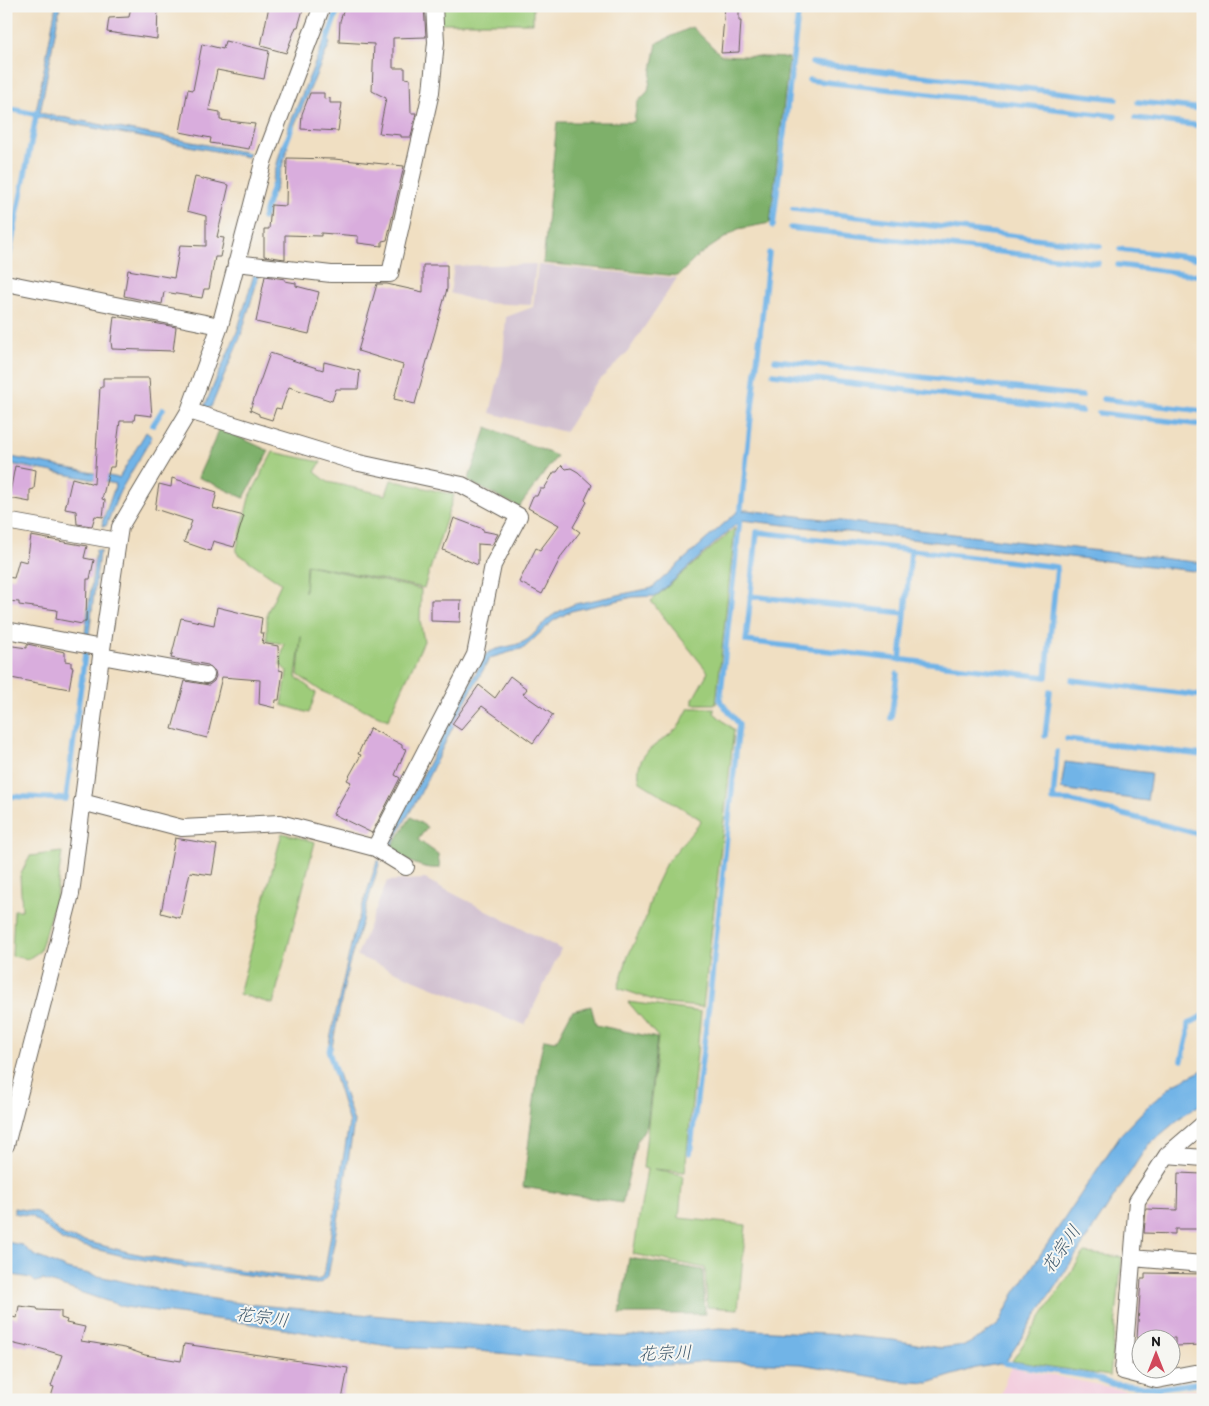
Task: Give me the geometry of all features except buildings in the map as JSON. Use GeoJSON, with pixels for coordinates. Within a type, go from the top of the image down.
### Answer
{"type":"FeatureCollection","features":[{"type":"Feature","properties":{"kind":"street"},"geometry":{"type":"LineString","coordinates":[[6,1145],[71,894],[101,652],[120,527],[189,411],[220,326],[264,159],[322,6]]}},
{"type":"Feature","properties":{"kind":"street"},"geometry":{"type":"LineString","coordinates":[[236,263],[331,274],[390,274],[432,92],[436,42],[434,6]]}},
{"type":"Feature","properties":{"kind":"street"},"geometry":{"type":"LineString","coordinates":[[6,283],[220,326]]}},
{"type":"Feature","properties":{"kind":"street"},"geometry":{"type":"LineString","coordinates":[[189,411],[359,463],[462,485],[518,516],[493,565],[475,655],[375,848]]}},
{"type":"Feature","properties":{"kind":"street"},"geometry":{"type":"LineString","coordinates":[[6,521],[118,541]]}},
{"type":"Feature","properties":{"kind":"street"},"geometry":{"type":"LineString","coordinates":[[6,630],[206,674]]}},
{"type":"Feature","properties":{"kind":"street"},"geometry":{"type":"LineString","coordinates":[[82,802],[182,828],[280,823],[375,848],[406,867]]}},
{"type":"Feature","properties":{"kind":"street"},"geometry":{"type":"LineString","coordinates":[[1203,1124],[1167,1155],[1137,1201],[1124,1371],[1157,1380],[1203,1373]]}},
{"type":"Feature","properties":{"kind":"street"},"geometry":{"type":"LineString","coordinates":[[1167,1155],[1203,1158]]}},
{"type":"Feature","properties":{"kind":"street"},"geometry":{"type":"LineString","coordinates":[[1132,1258],[1203,1264]]}},
{"type":"Feature","properties":{"kind":"shaded area"},"geometry":{"type":"Polygon","coordinates":[[[536,264],[531,305],[483,303],[450,293],[454,266],[536,264]]]}},
{"type":"Feature","properties":{"kind":"shaded area"},"geometry":{"type":"Polygon","coordinates":[[[538,265],[677,278],[627,353],[592,388],[565,432],[490,413],[503,360],[506,317],[533,307],[538,265]]]}},
{"type":"Feature","properties":{"kind":"shaded area"},"geometry":{"type":"Polygon","coordinates":[[[425,879],[561,949],[525,1025],[357,956],[387,881],[425,879]]]}},
{"type":"Feature","properties":{"kind":"shaded area"},"geometry":{"type":"Polygon","coordinates":[[[1012,1367],[1138,1393],[1164,1394],[1189,1389],[1203,1389],[1203,1400],[999,1400],[1008,1373],[1012,1367]]]}},
{"type":"Feature","properties":{"kind":"green space"},"geometry":{"type":"Polygon","coordinates":[[[439,6],[533,6],[533,23],[440,23],[439,6]]]}},
{"type":"Feature","properties":{"kind":"green space"},"geometry":{"type":"Polygon","coordinates":[[[692,27],[721,55],[789,58],[770,223],[738,229],[699,255],[678,276],[543,263],[557,122],[634,122],[637,103],[648,91],[657,43],[692,27]]]}},
{"type":"Feature","properties":{"kind":"green space"},"geometry":{"type":"Polygon","coordinates":[[[487,427],[557,456],[519,507],[468,481],[487,427]]]}},
{"type":"Feature","properties":{"kind":"green space"},"geometry":{"type":"Polygon","coordinates":[[[220,428],[269,451],[244,498],[198,477],[220,428]]]}},
{"type":"Feature","properties":{"kind":"green space"},"geometry":{"type":"Polygon","coordinates":[[[273,452],[321,462],[315,472],[328,482],[386,495],[391,480],[454,495],[424,588],[306,564],[305,592],[307,565],[421,589],[420,621],[424,641],[388,720],[321,691],[298,675],[301,636],[296,677],[316,693],[309,713],[282,705],[287,671],[280,665],[284,644],[267,641],[267,613],[281,583],[236,552],[249,498],[273,452]]]}},
{"type":"Feature","properties":{"kind":"green space"},"geometry":{"type":"Polygon","coordinates":[[[735,528],[716,704],[693,704],[693,699],[708,672],[651,601],[735,528]]]}},
{"type":"Feature","properties":{"kind":"green space"},"geometry":{"type":"Polygon","coordinates":[[[689,708],[714,708],[714,713],[734,730],[703,1007],[665,1004],[618,988],[628,956],[645,920],[654,888],[666,863],[701,822],[700,819],[640,782],[640,763],[644,756],[677,728],[689,708]]]}},
{"type":"Feature","properties":{"kind":"green space"},"geometry":{"type":"Polygon","coordinates":[[[411,817],[427,827],[418,840],[438,854],[440,868],[420,866],[389,851],[411,817]]]}},
{"type":"Feature","properties":{"kind":"green space"},"geometry":{"type":"Polygon","coordinates":[[[282,833],[315,842],[273,1004],[239,994],[282,833]]]}},
{"type":"Feature","properties":{"kind":"green space"},"geometry":{"type":"Polygon","coordinates":[[[62,852],[56,896],[40,951],[28,959],[12,956],[14,910],[22,910],[20,876],[30,856],[62,852]]]}},
{"type":"Feature","properties":{"kind":"green space"},"geometry":{"type":"Polygon","coordinates":[[[628,1002],[701,1012],[685,1172],[654,1169],[683,1175],[679,1218],[746,1225],[738,1309],[707,1307],[705,1268],[633,1254],[647,1169],[643,1168],[658,1037],[628,1002]]]}},
{"type":"Feature","properties":{"kind":"green space"},"geometry":{"type":"Polygon","coordinates":[[[591,1006],[596,1025],[657,1038],[647,1125],[637,1141],[622,1203],[523,1187],[539,1062],[544,1039],[556,1041],[572,1011],[591,1006]]]}},
{"type":"Feature","properties":{"kind":"green space"},"geometry":{"type":"Polygon","coordinates":[[[1084,1253],[1122,1257],[1110,1376],[1012,1361],[1084,1253]]]}},
{"type":"Feature","properties":{"kind":"green space"},"geometry":{"type":"Polygon","coordinates":[[[629,1258],[703,1270],[705,1314],[620,1314],[629,1258]]]}},
{"type":"Feature","properties":{"kind":"water"},"geometry":{"type":"Polygon","coordinates":[[[56,6],[60,6],[40,113],[249,153],[247,157],[35,117],[56,6]]]}},
{"type":"Feature","properties":{"kind":"water"},"geometry":{"type":"Polygon","coordinates":[[[324,41],[330,43],[291,133],[287,131],[324,41]]]}},
{"type":"Feature","properties":{"kind":"water"},"geometry":{"type":"Polygon","coordinates":[[[282,145],[288,147],[274,194],[269,194],[282,145]]]}},
{"type":"Feature","properties":{"kind":"water"},"geometry":{"type":"Polygon","coordinates":[[[254,274],[259,275],[240,338],[211,407],[205,408],[237,332],[254,274]]]}},
{"type":"Feature","properties":{"kind":"water"},"geometry":{"type":"Polygon","coordinates":[[[146,432],[152,437],[119,493],[106,526],[102,526],[103,520],[116,484],[6,463],[6,456],[119,478],[146,432]]]}},
{"type":"Feature","properties":{"kind":"water"},"geometry":{"type":"Polygon","coordinates":[[[746,510],[1203,563],[1203,572],[741,520],[656,596],[633,597],[571,611],[553,621],[524,648],[490,658],[465,702],[419,796],[388,851],[385,848],[485,655],[494,650],[525,641],[551,617],[575,604],[652,588],[737,512],[746,510]]]}},
{"type":"Feature","properties":{"kind":"water"},"geometry":{"type":"Polygon","coordinates":[[[96,550],[101,551],[101,553],[99,553],[89,635],[85,634],[96,550]]]}},
{"type":"Feature","properties":{"kind":"water"},"geometry":{"type":"Polygon","coordinates":[[[1065,762],[1151,773],[1147,801],[1061,789],[1065,762]]]}},
{"type":"Feature","properties":{"kind":"water"},"geometry":{"type":"Polygon","coordinates":[[[377,861],[380,861],[348,968],[331,1052],[327,1053],[353,936],[377,861]]]}},
{"type":"Feature","properties":{"kind":"water"},"geometry":{"type":"Polygon","coordinates":[[[336,1067],[354,1122],[328,1276],[322,1282],[317,1284],[178,1266],[123,1256],[63,1241],[31,1216],[14,1213],[14,1208],[37,1212],[64,1236],[128,1252],[172,1261],[299,1278],[317,1280],[322,1278],[326,1264],[349,1123],[332,1068],[336,1067]]]}},
{"type":"Feature","properties":{"kind":"water","name":"花宗川"},"geometry":{"type":"Polygon","coordinates":[[[1203,1070],[1203,1103],[1185,1114],[1148,1145],[1005,1363],[976,1368],[928,1383],[897,1381],[801,1364],[706,1361],[669,1365],[587,1362],[479,1351],[395,1347],[246,1323],[125,1307],[43,1280],[35,1282],[31,1278],[6,1274],[6,1242],[22,1245],[34,1255],[67,1269],[170,1292],[246,1304],[621,1337],[720,1328],[841,1335],[893,1340],[940,1348],[966,1345],[999,1324],[1014,1294],[1121,1134],[1148,1106],[1174,1084],[1203,1070]]]}},
{"type":"Feature","properties":{"kind":"waterway"},"geometry":{"type":"LineString","coordinates":[[324,49],[339,6]]}},
{"type":"Feature","properties":{"kind":"waterway"},"geometry":{"type":"LineString","coordinates":[[773,226],[799,6]]}},
{"type":"Feature","properties":{"kind":"waterway"},"geometry":{"type":"LineString","coordinates":[[812,63],[1117,99]]}},
{"type":"Feature","properties":{"kind":"waterway"},"geometry":{"type":"LineString","coordinates":[[809,80],[1115,116]]}},
{"type":"Feature","properties":{"kind":"waterway"},"geometry":{"type":"LineString","coordinates":[[1138,102],[1203,109]]}},
{"type":"Feature","properties":{"kind":"waterway"},"geometry":{"type":"LineString","coordinates":[[6,108],[39,115]]}},
{"type":"Feature","properties":{"kind":"waterway"},"geometry":{"type":"LineString","coordinates":[[6,273],[37,111]]}},
{"type":"Feature","properties":{"kind":"waterway"},"geometry":{"type":"LineString","coordinates":[[1135,118],[1203,126]]}},
{"type":"Feature","properties":{"kind":"waterway"},"geometry":{"type":"LineString","coordinates":[[283,151],[292,127]]}},
{"type":"Feature","properties":{"kind":"waterway"},"geometry":{"type":"LineString","coordinates":[[263,218],[273,186]]}},
{"type":"Feature","properties":{"kind":"waterway"},"geometry":{"type":"LineString","coordinates":[[793,209],[1100,246]]}},
{"type":"Feature","properties":{"kind":"waterway"},"geometry":{"type":"LineString","coordinates":[[791,228],[1098,263]]}},
{"type":"Feature","properties":{"kind":"waterway"},"geometry":{"type":"LineString","coordinates":[[1120,249],[1203,259]]}},
{"type":"Feature","properties":{"kind":"waterway"},"geometry":{"type":"LineString","coordinates":[[740,517],[769,253]]}},
{"type":"Feature","properties":{"kind":"waterway"},"geometry":{"type":"LineString","coordinates":[[1118,265],[1203,276]]}},
{"type":"Feature","properties":{"kind":"waterway"},"geometry":{"type":"LineString","coordinates":[[775,360],[1082,396]]}},
{"type":"Feature","properties":{"kind":"waterway"},"geometry":{"type":"LineString","coordinates":[[773,374],[1082,411]]}},
{"type":"Feature","properties":{"kind":"waterway"},"geometry":{"type":"LineString","coordinates":[[1103,399],[1203,411]]}},
{"type":"Feature","properties":{"kind":"waterway"},"geometry":{"type":"LineString","coordinates":[[153,425],[163,409]]}},
{"type":"Feature","properties":{"kind":"waterway"},"geometry":{"type":"LineString","coordinates":[[1099,413],[1203,425]]}},
{"type":"Feature","properties":{"kind":"waterway"},"geometry":{"type":"LineString","coordinates":[[690,1153],[709,1004],[739,724],[720,701],[740,517]]}},
{"type":"Feature","properties":{"kind":"waterway"},"geometry":{"type":"LineString","coordinates":[[757,532],[1057,567],[1046,677],[746,641],[757,532]]}},
{"type":"Feature","properties":{"kind":"waterway"},"geometry":{"type":"LineString","coordinates":[[750,596],[905,613],[911,550]]}},
{"type":"Feature","properties":{"kind":"waterway"},"geometry":{"type":"LineString","coordinates":[[900,660],[905,613]]}},
{"type":"Feature","properties":{"kind":"waterway"},"geometry":{"type":"LineString","coordinates":[[6,796],[66,799],[85,654]]}},
{"type":"Feature","properties":{"kind":"waterway"},"geometry":{"type":"LineString","coordinates":[[891,718],[897,674]]}},
{"type":"Feature","properties":{"kind":"waterway"},"geometry":{"type":"LineString","coordinates":[[1072,680],[1203,696]]}},
{"type":"Feature","properties":{"kind":"waterway"},"geometry":{"type":"LineString","coordinates":[[1045,736],[1050,691]]}},
{"type":"Feature","properties":{"kind":"waterway"},"geometry":{"type":"LineString","coordinates":[[1067,739],[1203,755]]}},
{"type":"Feature","properties":{"kind":"waterway"},"geometry":{"type":"LineString","coordinates":[[1057,752],[1053,800],[1071,801],[1203,835]]}},
{"type":"Feature","properties":{"kind":"waterway"},"geometry":{"type":"LineString","coordinates":[[1182,1060],[1188,1034],[1188,1024],[1203,1016]]}},
{"type":"Feature","properties":{"kind":"waterway"},"geometry":{"type":"LineString","coordinates":[[330,1047],[329,1052],[336,1074]]}},
{"type":"Feature","properties":{"kind":"waterway"},"geometry":{"type":"LineString","coordinates":[[1000,1357],[1005,1363],[1093,1377],[1112,1384],[1159,1388],[1196,1383],[1203,1384]]}}]}
